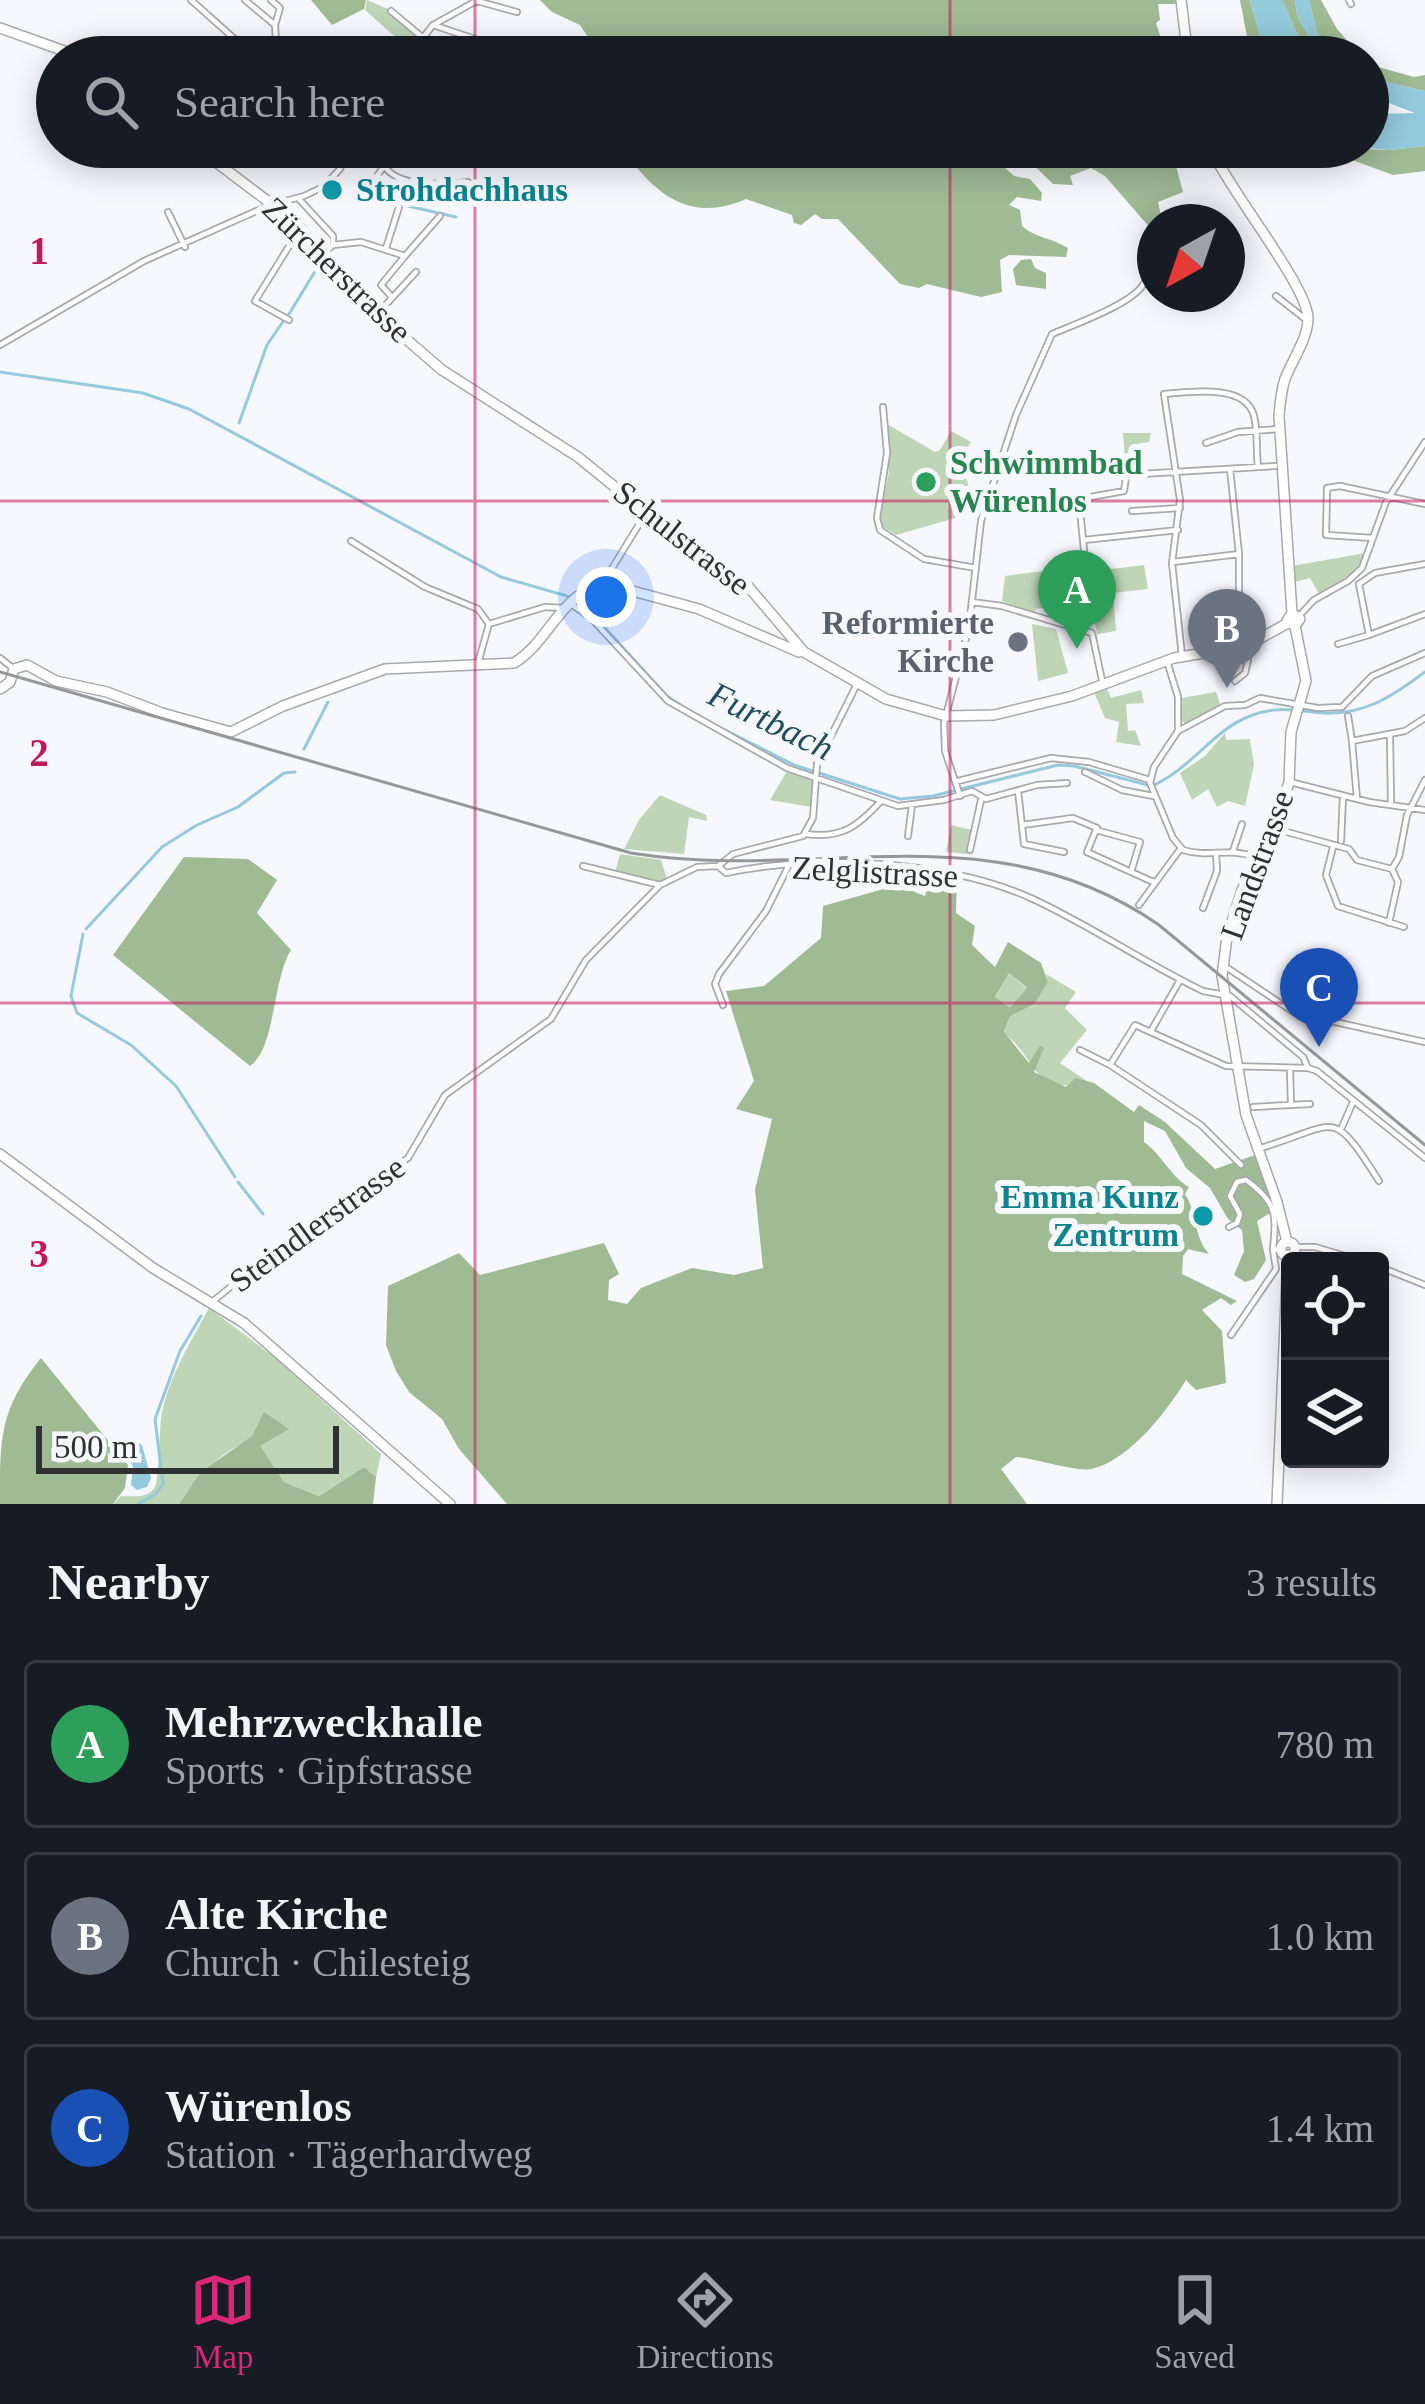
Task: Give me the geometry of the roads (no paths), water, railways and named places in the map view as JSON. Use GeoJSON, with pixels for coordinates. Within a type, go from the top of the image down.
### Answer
{"type":"FeatureCollection","features":[{"type":"Feature","properties":{"kind":"street"},"geometry":{"type":"LineString","coordinates":[[191,0],[231,36]]}},
{"type":"Feature","properties":{"kind":"street"},"geometry":{"type":"LineString","coordinates":[[244,0],[275,26]]}},
{"type":"Feature","properties":{"kind":"street"},"geometry":{"type":"LineString","coordinates":[[271,0],[280,8],[276,36]]}},
{"type":"Feature","properties":{"kind":"street"},"geometry":{"type":"LineString","coordinates":[[423,36],[433,25],[478,0],[517,13]]}},
{"type":"Feature","properties":{"kind":"street"},"geometry":{"type":"LineString","coordinates":[[1181,0],[1185,36]]}},
{"type":"Feature","properties":{"kind":"street"},"geometry":{"type":"LineString","coordinates":[[391,10],[421,36]]}},
{"type":"Feature","properties":{"kind":"street"},"geometry":{"type":"LineString","coordinates":[[433,25],[466,36]]}},
{"type":"Feature","properties":{"kind":"street"},"geometry":{"type":"LineString","coordinates":[[0,28],[36,40]]}},
{"type":"Feature","properties":{"kind":"street","name":"Zürcherstrasse"},"geometry":{"type":"LineString","coordinates":[[224,168],[329,248],[377,314],[476,395]]}},
{"type":"Feature","properties":{"kind":"street"},"geometry":{"type":"LineString","coordinates":[[0,345],[116,276],[329,182],[336,168]]}},
{"type":"Feature","properties":{"kind":"street"},"geometry":{"type":"LineString","coordinates":[[362,198],[385,168],[416,182],[468,182]]}},
{"type":"Feature","properties":{"kind":"street"},"geometry":{"type":"LineString","coordinates":[[1221,168],[1297,286],[1308,319]]}},
{"type":"Feature","properties":{"kind":"street"},"geometry":{"type":"LineString","coordinates":[[298,198],[333,236],[329,248]]}},
{"type":"Feature","properties":{"kind":"street"},"geometry":{"type":"LineString","coordinates":[[386,248],[399,207]]}},
{"type":"Feature","properties":{"kind":"street"},"geometry":{"type":"LineString","coordinates":[[168,212],[184,245]]}},
{"type":"Feature","properties":{"kind":"street"},"geometry":{"type":"LineString","coordinates":[[391,296],[381,285],[440,216]]}},
{"type":"Feature","properties":{"kind":"street"},"geometry":{"type":"LineString","coordinates":[[289,320],[255,301],[301,227]]}},
{"type":"Feature","properties":{"kind":"street"},"geometry":{"type":"LineString","coordinates":[[329,248],[356,241],[405,256]]}},
{"type":"Feature","properties":{"kind":"street"},"geometry":{"type":"LineString","coordinates":[[377,314],[416,272]]}},
{"type":"Feature","properties":{"kind":"street"},"geometry":{"type":"LineString","coordinates":[[958,789],[945,751],[946,716],[964,653],[982,517],[1016,416],[1052,334],[1137,293]]}},
{"type":"Feature","properties":{"kind":"street"},"geometry":{"type":"LineString","coordinates":[[1276,296],[1308,319]]}},
{"type":"Feature","properties":{"kind":"street","name":"Landstrasse"},"geometry":{"type":"LineString","coordinates":[[1277,1504],[1285,1249],[1277,1202],[1246,1115],[1224,997],[1223,965],[1232,922],[1256,858],[1275,829],[1289,782],[1291,732],[1306,681],[1294,620],[1279,429],[1284,383],[1308,319]]}},
{"type":"Feature","properties":{"kind":"street"},"geometry":{"type":"LineString","coordinates":[[1182,656],[1172,562],[1180,508],[1178,474],[1164,394],[1223,391],[1250,407],[1258,467]]}},
{"type":"Feature","properties":{"kind":"street","name":"Schulstrasse"},"geometry":{"type":"LineString","coordinates":[[476,395],[561,445],[751,588],[804,652],[903,706],[946,716],[994,715],[1103,685],[1182,656],[1246,646],[1294,620]]}},
{"type":"Feature","properties":{"kind":"street"},"geometry":{"type":"LineString","coordinates":[[883,407],[886,453],[877,518],[880,530],[924,559],[976,568]]}},
{"type":"Feature","properties":{"kind":"street"},"geometry":{"type":"LineString","coordinates":[[1206,443],[1279,429]]}},
{"type":"Feature","properties":{"kind":"street"},"geometry":{"type":"LineString","coordinates":[[1294,620],[1314,600],[1352,578],[1365,561],[1389,498],[1425,442]]}},
{"type":"Feature","properties":{"kind":"street"},"geometry":{"type":"LineString","coordinates":[[1139,449],[1140,474]]}},
{"type":"Feature","properties":{"kind":"street"},"geometry":{"type":"LineString","coordinates":[[1086,571],[1082,496],[1124,491],[1126,477],[1140,474],[1274,466]]}},
{"type":"Feature","properties":{"kind":"street"},"geometry":{"type":"LineString","coordinates":[[1230,470],[1239,554],[1238,599],[1246,646],[1245,673],[1234,681]]}},
{"type":"Feature","properties":{"kind":"street"},"geometry":{"type":"LineString","coordinates":[[1373,538],[1327,535],[1327,488],[1425,504]]}},
{"type":"Feature","properties":{"kind":"street"},"geometry":{"type":"LineString","coordinates":[[1132,511],[1180,508]]}},
{"type":"Feature","properties":{"kind":"street"},"geometry":{"type":"LineString","coordinates":[[0,658],[14,669],[30,666],[56,681],[231,731],[284,706],[395,667],[519,661],[570,603],[603,583],[646,513]]}},
{"type":"Feature","properties":{"kind":"street"},"geometry":{"type":"LineString","coordinates":[[1084,540],[1178,530]]}},
{"type":"Feature","properties":{"kind":"street"},"geometry":{"type":"LineString","coordinates":[[351,542],[425,587],[478,609],[489,624]]}},
{"type":"Feature","properties":{"kind":"street"},"geometry":{"type":"LineString","coordinates":[[1172,562],[1239,554]]}},
{"type":"Feature","properties":{"kind":"street"},"geometry":{"type":"LineString","coordinates":[[1359,584],[1375,573],[1425,564]]}},
{"type":"Feature","properties":{"kind":"street"},"geometry":{"type":"LineString","coordinates":[[1352,578],[1359,584],[1370,634]]}},
{"type":"Feature","properties":{"kind":"street"},"geometry":{"type":"LineString","coordinates":[[603,583],[698,609],[804,652]]}},
{"type":"Feature","properties":{"kind":"street"},"geometry":{"type":"LineString","coordinates":[[972,602],[1003,606],[1092,632],[1103,685]]}},
{"type":"Feature","properties":{"kind":"street"},"geometry":{"type":"LineString","coordinates":[[489,624],[570,603],[591,618],[681,711],[787,768],[881,800],[912,805],[1051,758],[1151,787]]}},
{"type":"Feature","properties":{"kind":"street"},"geometry":{"type":"LineString","coordinates":[[1338,644],[1425,614]]}},
{"type":"Feature","properties":{"kind":"street"},"geometry":{"type":"LineString","coordinates":[[478,663],[489,624]]}},
{"type":"Feature","properties":{"kind":"street"},"geometry":{"type":"LineString","coordinates":[[1256,858],[1234,851],[1196,854],[1181,848],[1151,787],[1156,763],[1178,731],[1225,706],[1248,705],[1263,698],[1325,709],[1345,706],[1372,676],[1425,653]]}},
{"type":"Feature","properties":{"kind":"street"},"geometry":{"type":"LineString","coordinates":[[1167,661],[1178,697],[1178,731]]}},
{"type":"Feature","properties":{"kind":"street"},"geometry":{"type":"LineString","coordinates":[[0,689],[10,682],[14,669]]}},
{"type":"Feature","properties":{"kind":"street"},"geometry":{"type":"LineString","coordinates":[[584,866],[659,885],[698,867],[718,866],[729,855],[806,834],[813,818],[815,774],[857,685]]}},
{"type":"Feature","properties":{"kind":"street"},"geometry":{"type":"LineString","coordinates":[[1348,716],[1357,799]]}},
{"type":"Feature","properties":{"kind":"street"},"geometry":{"type":"LineString","coordinates":[[1352,740],[1390,736],[1425,718]]}},
{"type":"Feature","properties":{"kind":"street"},"geometry":{"type":"LineString","coordinates":[[1390,736],[1390,805]]}},
{"type":"Feature","properties":{"kind":"street"},"geometry":{"type":"LineString","coordinates":[[1085,772],[1100,771],[1122,790],[1151,787]]}},
{"type":"Feature","properties":{"kind":"street"},"geometry":{"type":"LineString","coordinates":[[1392,869],[1400,857],[1410,806],[1425,780]]}},
{"type":"Feature","properties":{"kind":"street"},"geometry":{"type":"LineString","coordinates":[[981,800],[1067,782]]}},
{"type":"Feature","properties":{"kind":"street"},"geometry":{"type":"LineString","coordinates":[[1289,782],[1425,810]]}},
{"type":"Feature","properties":{"kind":"street"},"geometry":{"type":"LineString","coordinates":[[958,789],[977,791],[981,800],[970,850]]}},
{"type":"Feature","properties":{"kind":"street"},"geometry":{"type":"LineString","coordinates":[[1018,791],[1027,845],[1064,852]]}},
{"type":"Feature","properties":{"kind":"street"},"geometry":{"type":"LineString","coordinates":[[1341,841],[1343,796]]}},
{"type":"Feature","properties":{"kind":"street"},"geometry":{"type":"LineString","coordinates":[[806,834],[831,836],[850,830],[881,800]]}},
{"type":"Feature","properties":{"kind":"street"},"geometry":{"type":"LineString","coordinates":[[908,836],[912,805]]}},
{"type":"Feature","properties":{"kind":"street"},"geometry":{"type":"LineString","coordinates":[[1022,825],[1073,818],[1140,842],[1131,872]]}},
{"type":"Feature","properties":{"kind":"street"},"geometry":{"type":"LineString","coordinates":[[1234,851],[1242,824]]}},
{"type":"Feature","properties":{"kind":"street"},"geometry":{"type":"LineString","coordinates":[[1097,828],[1086,850],[1155,881]]}},
{"type":"Feature","properties":{"kind":"street"},"geometry":{"type":"LineString","coordinates":[[1275,829],[1351,850],[1357,860],[1392,869]]}},
{"type":"Feature","properties":{"kind":"street"},"geometry":{"type":"LineString","coordinates":[[1334,845],[1326,875],[1336,903],[1344,910],[1404,927]]}},
{"type":"Feature","properties":{"kind":"street"},"geometry":{"type":"LineString","coordinates":[[1139,905],[1181,848]]}},
{"type":"Feature","properties":{"kind":"street"},"geometry":{"type":"LineString","coordinates":[[1203,908],[1217,872],[1216,853]]}},
{"type":"Feature","properties":{"kind":"street","name":"Zelglistrasse"},"geometry":{"type":"LineString","coordinates":[[718,866],[726,873],[755,866],[876,866],[969,876],[1031,898],[1180,980],[1230,996],[1303,1057],[1307,1068],[1317,1071],[1425,1158]]}},
{"type":"Feature","properties":{"kind":"street"},"geometry":{"type":"LineString","coordinates":[[777,866],[782,875]]}},
{"type":"Feature","properties":{"kind":"street"},"geometry":{"type":"LineString","coordinates":[[723,1005],[715,984],[719,974],[766,911],[788,867]]}},
{"type":"Feature","properties":{"kind":"street"},"geometry":{"type":"LineString","coordinates":[[1389,923],[1398,882],[1392,869]]}},
{"type":"Feature","properties":{"kind":"street","name":"Steindlerstrasse"},"geometry":{"type":"LineString","coordinates":[[212,1302],[245,1272],[414,1152],[445,1095],[551,1019],[586,960],[659,885]]}},
{"type":"Feature","properties":{"kind":"street"},"geometry":{"type":"LineString","coordinates":[[1223,965],[1270,1000],[1302,1015],[1425,1042]]}},
{"type":"Feature","properties":{"kind":"street"},"geometry":{"type":"LineString","coordinates":[[1151,1031],[1180,980]]}},
{"type":"Feature","properties":{"kind":"street"},"geometry":{"type":"LineString","coordinates":[[1111,1065],[1132,1026],[1237,1069],[1307,1068]]}},
{"type":"Feature","properties":{"kind":"street"},"geometry":{"type":"LineString","coordinates":[[1080,1049],[1205,1128],[1241,1165]]}},
{"type":"Feature","properties":{"kind":"street"},"geometry":{"type":"LineString","coordinates":[[1290,1068],[1291,1106]]}},
{"type":"Feature","properties":{"kind":"street"},"geometry":{"type":"LineString","coordinates":[[1342,1127],[1353,1102]]}},
{"type":"Feature","properties":{"kind":"street"},"geometry":{"type":"LineString","coordinates":[[1253,1107],[1310,1104]]}},
{"type":"Feature","properties":{"kind":"street"},"geometry":{"type":"LineString","coordinates":[[1264,1147],[1315,1126],[1342,1127]]}},
{"type":"Feature","properties":{"kind":"street"},"geometry":{"type":"LineString","coordinates":[[1342,1127],[1379,1181]]}},
{"type":"Feature","properties":{"kind":"street"},"geometry":{"type":"LineString","coordinates":[[0,1154],[177,1283],[266,1341],[450,1504]]}},
{"type":"Feature","properties":{"kind":"street"},"geometry":{"type":"LineString","coordinates":[[1229,1227],[1238,1223],[1240,1214],[1230,1196],[1240,1180],[1246,1180],[1272,1207],[1285,1249],[1232,1335]]}},
{"type":"Feature","properties":{"kind":"street"},"geometry":{"type":"LineString","coordinates":[[1285,1249],[1336,1252]]}},
{"type":"Feature","properties":{"kind":"street"},"geometry":{"type":"LineString","coordinates":[[1389,1271],[1425,1285]]}},
{"type":"Feature","properties":{"kind":"water"},"geometry":{"type":"Polygon","coordinates":[[[1250,0],[1282,0],[1298,36],[1260,36],[1250,0]]]}},
{"type":"Feature","properties":{"kind":"water"},"geometry":{"type":"Polygon","coordinates":[[[1295,0],[1309,0],[1320,36],[1309,36],[1295,0]]]}},
{"type":"Feature","properties":{"kind":"water"},"geometry":{"type":"Polygon","coordinates":[[[1389,83],[1425,91],[1425,146],[1389,150],[1389,114],[1415,113],[1389,103],[1389,83]]]}},
{"type":"Feature","properties":{"kind":"water"},"geometry":{"type":"Polygon","coordinates":[[[137,1442],[151,1478],[147,1487],[137,1490],[131,1485],[133,1467],[124,1447],[137,1442]]]}},
{"type":"Feature","properties":{"kind":"waterway"},"geometry":{"type":"LineString","coordinates":[[408,206],[456,217]]}},
{"type":"Feature","properties":{"kind":"waterway"},"geometry":{"type":"LineString","coordinates":[[289,314],[322,260]]}},
{"type":"Feature","properties":{"kind":"waterway"},"geometry":{"type":"LineString","coordinates":[[239,423],[267,345],[284,320]]}},
{"type":"Feature","properties":{"kind":"waterway","name":"Furtbach"},"geometry":{"type":"LineString","coordinates":[[0,372],[143,393],[189,409],[501,577],[567,596],[586,607],[667,696],[688,710]]}},
{"type":"Feature","properties":{"kind":"waterway","name":"Furtbach"},"geometry":{"type":"LineString","coordinates":[[723,729],[794,765],[900,799],[933,796],[1058,765],[1152,786],[1250,716],[1278,710],[1352,711],[1390,696],[1425,672]]}},
{"type":"Feature","properties":{"kind":"waterway"},"geometry":{"type":"LineString","coordinates":[[304,749],[328,702]]}},
{"type":"Feature","properties":{"kind":"waterway"},"geometry":{"type":"LineString","coordinates":[[86,929],[162,847],[238,807],[284,773],[295,772]]}},
{"type":"Feature","properties":{"kind":"waterway"},"geometry":{"type":"LineString","coordinates":[[83,934],[71,996],[77,1013],[131,1045],[176,1086],[235,1177]]}},
{"type":"Feature","properties":{"kind":"waterway"},"geometry":{"type":"LineString","coordinates":[[238,1182],[263,1214]]}},
{"type":"Feature","properties":{"kind":"waterway"},"geometry":{"type":"LineString","coordinates":[[157,1492],[163,1484],[155,1419],[180,1351],[201,1316]]}},
{"type":"Feature","properties":{"kind":"waterway"},"geometry":{"type":"LineString","coordinates":[[138,1504],[156,1494]]}},
{"type":"Feature","properties":{"kind":"railway"},"geometry":{"type":"LineString","coordinates":[[0,672],[631,853],[700,860],[967,859],[1032,869],[1096,890],[1159,925],[1425,1145]]}},
{"type":"Feature","properties":{"kind":"place","name":"Strohdachhaus"},"geometry":{"type":"Point","coordinates":[332,190]}},
{"type":"Feature","properties":{"kind":"place","name":"Schwimmbad Würenlos"},"geometry":{"type":"Point","coordinates":[926,482]}},
{"type":"Feature","properties":{"kind":"place","name":"Reformierte Kirche"},"geometry":{"type":"Point","coordinates":[1018,642]}},
{"type":"Feature","properties":{"kind":"place","name":"Mehrzweckhalle"},"geometry":{"type":"Point","coordinates":[1077,649]}},
{"type":"Feature","properties":{"kind":"place","name":"Alte Kirche"},"geometry":{"type":"Point","coordinates":[1227,688]}},
{"type":"Feature","properties":{"kind":"place","name":"Würenlos"},"geometry":{"type":"Point","coordinates":[1319,1047]}},
{"type":"Feature","properties":{"kind":"place","name":"Emma Kunz Zentrum"},"geometry":{"type":"Point","coordinates":[1203,1216]}}]}
